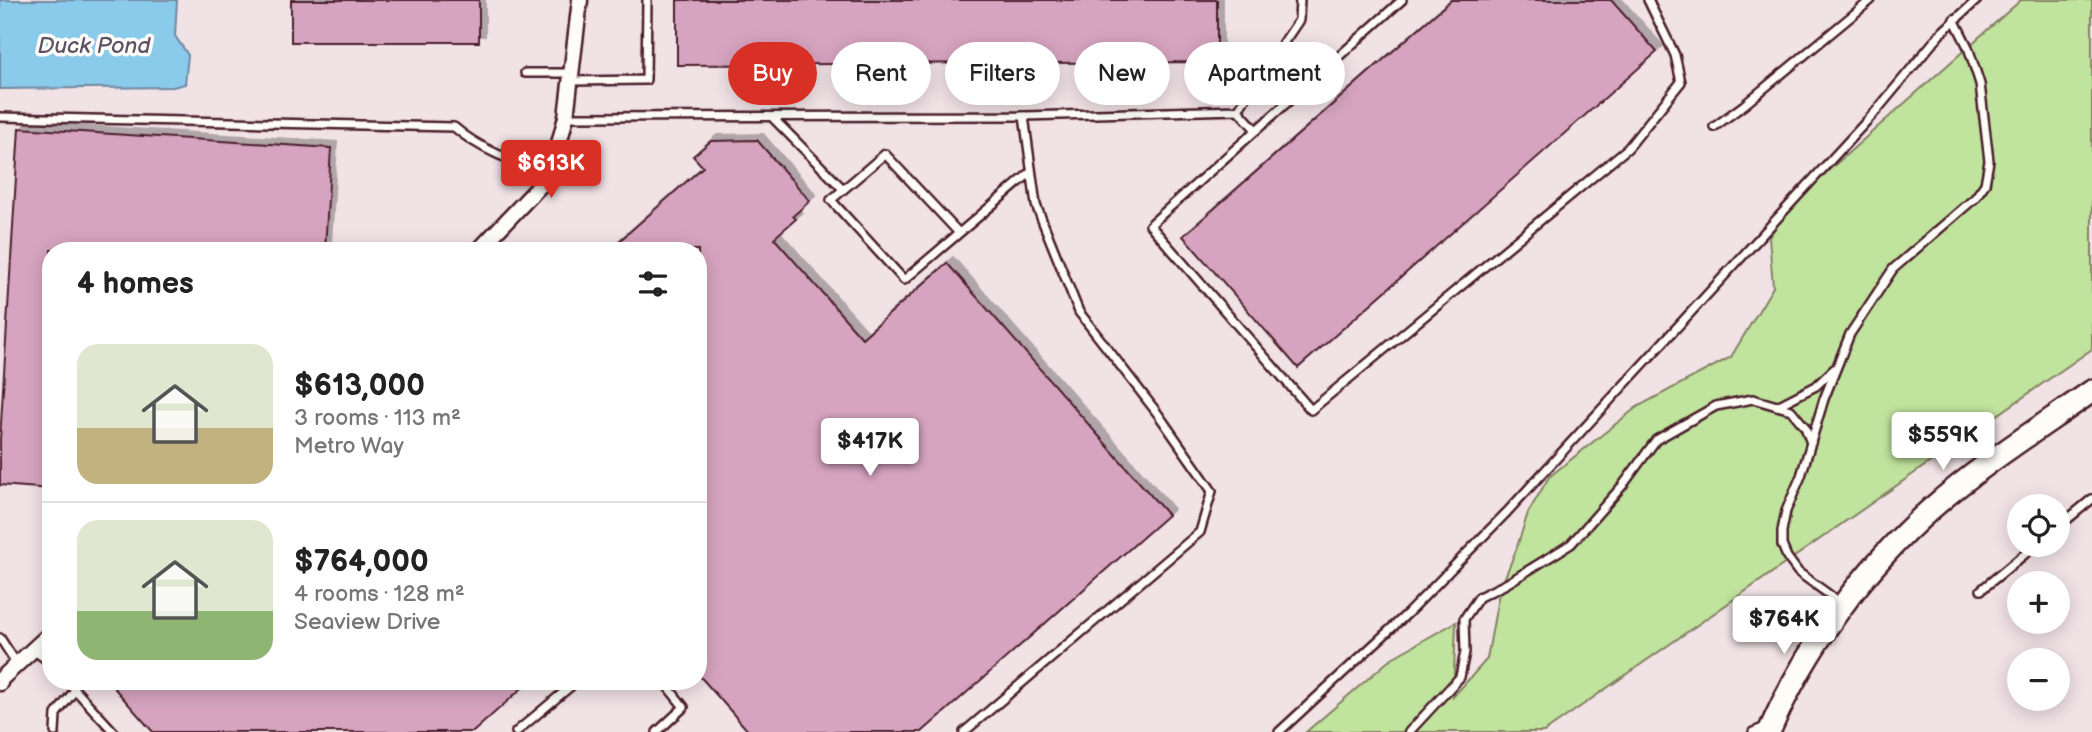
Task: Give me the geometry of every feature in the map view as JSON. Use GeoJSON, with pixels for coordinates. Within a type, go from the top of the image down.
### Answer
{"type":"FeatureCollection","features":[{"type":"Feature","properties":{"kind":"main road"},"geometry":{"type":"LineString","coordinates":[[1765,730],[1843,605],[1885,554],[1934,507],[1999,456],[2092,391]]}},
{"type":"Feature","properties":{"kind":"street"},"geometry":{"type":"LineString","coordinates":[[487,242],[551,174],[566,117],[580,0]]}},
{"type":"Feature","properties":{"kind":"street"},"geometry":{"type":"LineString","coordinates":[[0,683],[2,678],[42,642]]}},
{"type":"Feature","properties":{"kind":"lane"},"geometry":{"type":"LineString","coordinates":[[525,74],[646,80],[647,0]]}},
{"type":"Feature","properties":{"kind":"lane"},"geometry":{"type":"LineString","coordinates":[[1238,110],[1299,20],[1300,0]]}},
{"type":"Feature","properties":{"kind":"lane"},"geometry":{"type":"LineString","coordinates":[[1402,0],[1150,225],[1311,410],[1628,148],[1681,82],[1675,55],[1648,0]]}},
{"type":"Feature","properties":{"kind":"lane"},"geometry":{"type":"LineString","coordinates":[[1714,127],[1871,0]]}},
{"type":"Feature","properties":{"kind":"lane"},"geometry":{"type":"LineString","coordinates":[[1279,732],[1408,613],[1507,512],[1876,111],[1954,19],[1977,0]]}},
{"type":"Feature","properties":{"kind":"lane"},"geometry":{"type":"LineString","coordinates":[[1843,605],[1798,572],[1782,545],[1782,531],[1786,511],[1801,476],[1824,399],[1850,334],[1893,269],[1975,198],[1985,184],[1989,161],[1980,84],[1968,47],[1954,19]]}},
{"type":"Feature","properties":{"kind":"lane"},"geometry":{"type":"LineString","coordinates":[[566,117],[1024,116],[1238,110],[1256,130]]}},
{"type":"Feature","properties":{"kind":"lane"},"geometry":{"type":"LineString","coordinates":[[964,732],[1200,532],[1212,491],[1158,414],[1079,312],[1036,205],[1024,116]]}},
{"type":"Feature","properties":{"kind":"lane"},"geometry":{"type":"LineString","coordinates":[[0,117],[454,127],[471,142],[491,153],[551,174]]}},
{"type":"Feature","properties":{"kind":"lane"},"geometry":{"type":"LineString","coordinates":[[773,118],[843,189]]}},
{"type":"Feature","properties":{"kind":"lane"},"geometry":{"type":"LineString","coordinates":[[959,233],[885,154],[831,200],[904,280],[1031,172]]}},
{"type":"Feature","properties":{"kind":"lane"},"geometry":{"type":"LineString","coordinates":[[1776,406],[1816,386],[1837,367]]}},
{"type":"Feature","properties":{"kind":"lane"},"geometry":{"type":"LineString","coordinates":[[1409,732],[1460,677],[1465,652],[1464,620],[1479,597],[1506,584],[1571,544],[1623,485],[1656,440],[1716,406],[1753,399],[1791,410],[1805,427],[1811,443]]}},
{"type":"Feature","properties":{"kind":"lane"},"geometry":{"type":"LineString","coordinates":[[2070,517],[2092,499]]}},
{"type":"Feature","properties":{"kind":"lane"},"geometry":{"type":"LineString","coordinates":[[1982,590],[2021,557]]}},
{"type":"Feature","properties":{"kind":"lane"},"geometry":{"type":"LineString","coordinates":[[0,638],[17,664]]}},
{"type":"Feature","properties":{"kind":"lane"},"geometry":{"type":"LineString","coordinates":[[33,650],[42,656]]}},
{"type":"Feature","properties":{"kind":"lane"},"geometry":{"type":"LineString","coordinates":[[55,732],[56,714],[75,690],[114,732]]}},
{"type":"Feature","properties":{"kind":"lane"},"geometry":{"type":"LineString","coordinates":[[516,732],[566,690]]}},
{"type":"Feature","properties":{"kind":"lane"},"geometry":{"type":"LineString","coordinates":[[657,732],[684,707],[670,690]]}},
{"type":"Feature","properties":{"kind":"green space"},"geometry":{"type":"Polygon","coordinates":[[[2021,0],[2092,0],[2092,349],[1544,732],[1306,732],[1392,658],[1456,622],[1453,697],[1487,659],[1499,592],[1528,513],[1549,477],[1637,407],[1731,357],[1773,287],[1769,237],[1793,202],[2021,0]]]}},
{"type":"Feature","properties":{"kind":"water","name":"Duck Pond"},"geometry":{"type":"Polygon","coordinates":[[[0,0],[177,0],[175,36],[188,55],[185,84],[173,87],[0,89],[0,0]]]}},
{"type":"Feature","properties":{"kind":"building"},"geometry":{"type":"Polygon","coordinates":[[[291,0],[479,0],[479,42],[291,42],[291,0]]]}},
{"type":"Feature","properties":{"kind":"building"},"geometry":{"type":"Polygon","coordinates":[[[677,0],[1217,0],[1217,42],[1184,42],[1184,62],[1170,62],[1170,42],[1074,42],[1074,63],[1060,63],[1060,42],[945,42],[945,64],[931,64],[931,42],[831,42],[831,64],[817,64],[817,42],[728,42],[728,65],[677,65],[677,0]]]}},
{"type":"Feature","properties":{"kind":"building"},"geometry":{"type":"Polygon","coordinates":[[[1451,0],[1611,0],[1657,52],[1298,368],[1183,236],[1332,105],[1345,105],[1345,93],[1451,0]]]}},
{"type":"Feature","properties":{"kind":"building"},"geometry":{"type":"Polygon","coordinates":[[[19,128],[331,148],[325,242],[42,242],[42,488],[0,485],[0,439],[19,128]]]}},
{"type":"Feature","properties":{"kind":"building"},"geometry":{"type":"Polygon","coordinates":[[[757,140],[810,201],[793,216],[796,219],[774,238],[862,338],[947,263],[1168,515],[922,732],[749,732],[707,684],[707,242],[618,242],[703,167],[693,156],[711,141],[757,140]]]}},
{"type":"Feature","properties":{"kind":"building"},"geometry":{"type":"Polygon","coordinates":[[[116,690],[520,690],[473,732],[153,732],[116,690]]]}}]}
